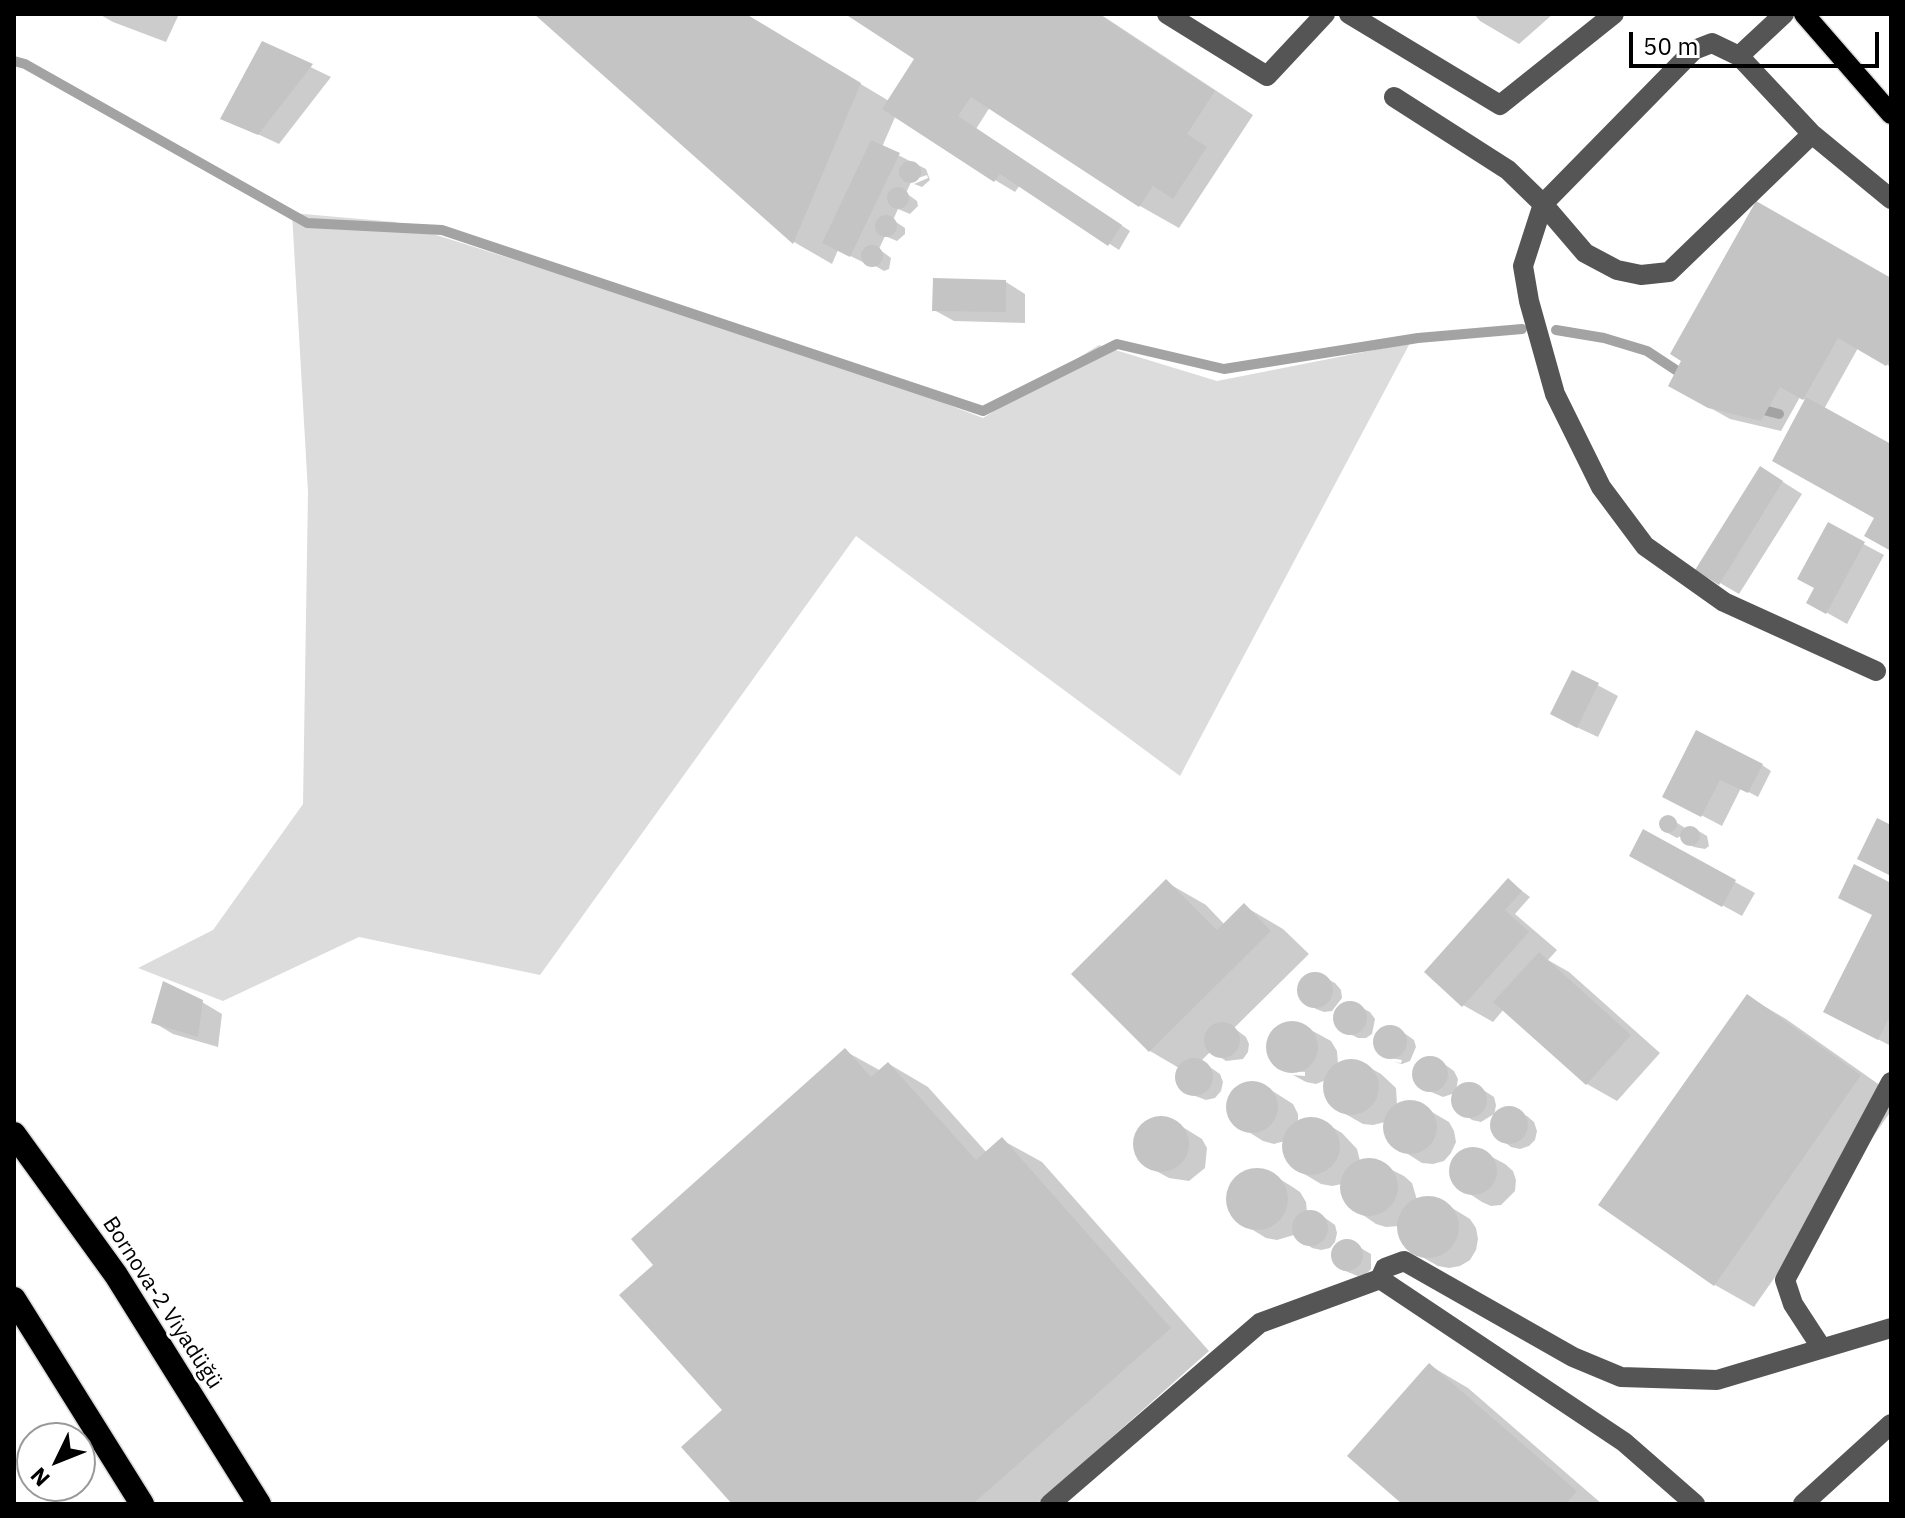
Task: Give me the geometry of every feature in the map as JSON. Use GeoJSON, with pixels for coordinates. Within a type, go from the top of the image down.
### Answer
{"type":"FeatureCollection","features":[{"type":"Feature","properties":{"kind":"highway","name":"Bornova-2 Viyadüğü"},"geometry":{"type":"LineString","coordinates":[[14,1134],[116,1275],[259,1504]]}},
{"type":"Feature","properties":{"kind":"highway"},"geometry":{"type":"LineString","coordinates":[[14,1299],[142,1504]]}},
{"type":"Feature","properties":{"kind":"main road"},"geometry":{"type":"LineString","coordinates":[[1804,14],[1891,114]]}},
{"type":"Feature","properties":{"kind":"street"},"geometry":{"type":"LineString","coordinates":[[1167,14],[1267,76],[1325,14]]}},
{"type":"Feature","properties":{"kind":"street"},"geometry":{"type":"LineString","coordinates":[[1349,14],[1500,105],[1614,14]]}},
{"type":"Feature","properties":{"kind":"street"},"geometry":{"type":"LineString","coordinates":[[1739,56],[1784,14]]}},
{"type":"Feature","properties":{"kind":"street"},"geometry":{"type":"LineString","coordinates":[[1876,671],[1724,602],[1645,546],[1601,487],[1555,394],[1529,301],[1523,266],[1543,204],[1694,50],[1712,43],[1739,56],[1812,134],[1891,199]]}},
{"type":"Feature","properties":{"kind":"street"},"geometry":{"type":"LineString","coordinates":[[1394,97],[1508,170],[1543,204],[1585,253],[1617,270],[1641,275],[1669,272],[1812,134]]}},
{"type":"Feature","properties":{"kind":"street"},"geometry":{"type":"LineString","coordinates":[[1821,1347],[1793,1304],[1785,1280],[1891,1082]]}},
{"type":"Feature","properties":{"kind":"street"},"geometry":{"type":"LineString","coordinates":[[1050,1504],[1260,1323],[1380,1279],[1385,1268],[1404,1261],[1573,1357],[1621,1377],[1717,1380],[1891,1328]]}},
{"type":"Feature","properties":{"kind":"street"},"geometry":{"type":"LineString","coordinates":[[1380,1279],[1624,1442],[1695,1504]]}},
{"type":"Feature","properties":{"kind":"street"},"geometry":{"type":"LineString","coordinates":[[1803,1504],[1891,1424]]}},
{"type":"Feature","properties":{"kind":"shaded area"},"geometry":{"type":"Polygon","coordinates":[[[292,213],[395,222],[829,359],[983,418],[1099,345],[1217,381],[1410,343],[1180,776],[856,536],[540,975],[359,937],[223,1001],[138,968],[213,930],[303,804],[308,492],[292,213]]]}},
{"type":"Feature","properties":{"kind":"building"},"geometry":{"type":"Polygon","coordinates":[[[534,14],[746,14],[861,83],[793,244],[534,14]]]}},
{"type":"Feature","properties":{"kind":"building"},"geometry":{"type":"Polygon","coordinates":[[[845,14],[1098,14],[1215,91],[1187,134],[1207,147],[1173,199],[1153,186],[1139,207],[971,97],[958,116],[1122,225],[1108,246],[1000,174],[994,182],[882,109],[914,59],[845,14]]]}},
{"type":"Feature","properties":{"kind":"building"},"geometry":{"type":"Polygon","coordinates":[[[262,41],[313,64],[258,135],[220,119],[262,41]]]}},
{"type":"Feature","properties":{"kind":"building"},"geometry":{"type":"Polygon","coordinates":[[[871,140],[900,153],[850,257],[822,243],[871,140]]]}},
{"type":"Feature","properties":{"kind":"building"},"geometry":{"type":"Polygon","coordinates":[[[910,161],[918,164],[921,172],[918,180],[910,183],[902,180],[899,172],[902,164],[910,161]]]}},
{"type":"Feature","properties":{"kind":"building"},"geometry":{"type":"Polygon","coordinates":[[[898,187],[906,190],[909,198],[906,206],[898,209],[890,206],[887,198],[890,190],[898,187]]]}},
{"type":"Feature","properties":{"kind":"building"},"geometry":{"type":"Polygon","coordinates":[[[1756,201],[1891,278],[1891,357],[1886,366],[1838,338],[1803,400],[1780,387],[1761,421],[1708,408],[1668,386],[1681,361],[1670,354],[1756,201]]]}},
{"type":"Feature","properties":{"kind":"building"},"geometry":{"type":"Polygon","coordinates":[[[886,215],[894,218],[897,226],[894,234],[886,237],[878,234],[875,226],[878,218],[886,215]]]}},
{"type":"Feature","properties":{"kind":"building"},"geometry":{"type":"Polygon","coordinates":[[[872,245],[880,248],[883,256],[880,264],[872,267],[864,264],[861,256],[864,248],[872,245]]]}},
{"type":"Feature","properties":{"kind":"building"},"geometry":{"type":"Polygon","coordinates":[[[933,278],[1006,280],[1006,312],[932,311],[933,278]]]}},
{"type":"Feature","properties":{"kind":"building"},"geometry":{"type":"Polygon","coordinates":[[[1806,397],[1891,444],[1891,551],[1864,536],[1874,518],[1772,461],[1806,397]]]}},
{"type":"Feature","properties":{"kind":"building"},"geometry":{"type":"Polygon","coordinates":[[[1760,466],[1783,481],[1719,585],[1695,570],[1760,466]]]}},
{"type":"Feature","properties":{"kind":"building"},"geometry":{"type":"Polygon","coordinates":[[[1828,522],[1865,542],[1826,614],[1806,603],[1814,588],[1797,579],[1828,522]]]}},
{"type":"Feature","properties":{"kind":"building"},"geometry":{"type":"Polygon","coordinates":[[[1572,670],[1599,683],[1577,728],[1550,714],[1572,670]]]}},
{"type":"Feature","properties":{"kind":"building"},"geometry":{"type":"Polygon","coordinates":[[[1696,730],[1763,764],[1748,793],[1720,780],[1701,817],[1662,797],[1696,730]]]}},
{"type":"Feature","properties":{"kind":"building"},"geometry":{"type":"Polygon","coordinates":[[[1664,815],[1672,815],[1677,824],[1675,831],[1664,833],[1659,828],[1659,820],[1664,815]]]}},
{"type":"Feature","properties":{"kind":"building"},"geometry":{"type":"Polygon","coordinates":[[[1877,818],[1891,825],[1891,876],[1857,859],[1877,818]]]}},
{"type":"Feature","properties":{"kind":"building"},"geometry":{"type":"Polygon","coordinates":[[[1686,826],[1694,826],[1700,836],[1694,846],[1686,846],[1680,840],[1680,832],[1686,826]]]}},
{"type":"Feature","properties":{"kind":"building"},"geometry":{"type":"Polygon","coordinates":[[[1643,829],[1736,880],[1722,907],[1629,856],[1643,829]]]}},
{"type":"Feature","properties":{"kind":"building"},"geometry":{"type":"Polygon","coordinates":[[[1854,864],[1891,883],[1891,1014],[1878,1040],[1823,1012],[1872,915],[1838,898],[1854,864]]]}},
{"type":"Feature","properties":{"kind":"building"},"geometry":{"type":"Polygon","coordinates":[[[1508,878],[1522,891],[1505,910],[1529,932],[1462,1007],[1424,972],[1508,878]]]}},
{"type":"Feature","properties":{"kind":"building"},"geometry":{"type":"Polygon","coordinates":[[[1166,879],[1217,930],[1244,903],[1271,931],[1149,1052],[1071,974],[1166,879]]]}},
{"type":"Feature","properties":{"kind":"building"},"geometry":{"type":"Polygon","coordinates":[[[1539,952],[1631,1035],[1586,1085],[1493,1002],[1539,952]]]}},
{"type":"Feature","properties":{"kind":"building"},"geometry":{"type":"Polygon","coordinates":[[[1315,972],[1327,978],[1333,990],[1327,1002],[1315,1008],[1303,1002],[1297,990],[1303,978],[1315,972]]]}},
{"type":"Feature","properties":{"kind":"building"},"geometry":{"type":"Polygon","coordinates":[[[163,981],[203,1000],[198,1037],[151,1023],[163,981]]]}},
{"type":"Feature","properties":{"kind":"building"},"geometry":{"type":"Polygon","coordinates":[[[1747,994],[1861,1075],[1714,1286],[1598,1205],[1747,994]]]}},
{"type":"Feature","properties":{"kind":"building"},"geometry":{"type":"Polygon","coordinates":[[[1350,1001],[1362,1006],[1367,1018],[1362,1030],[1350,1035],[1338,1030],[1333,1018],[1338,1006],[1350,1001]]]}},
{"type":"Feature","properties":{"kind":"building"},"geometry":{"type":"Polygon","coordinates":[[[1292,1021],[1311,1028],[1318,1047],[1311,1066],[1292,1073],[1273,1066],[1266,1047],[1273,1028],[1292,1021]]]}},
{"type":"Feature","properties":{"kind":"building"},"geometry":{"type":"Polygon","coordinates":[[[1222,1022],[1235,1027],[1240,1040],[1235,1053],[1222,1058],[1209,1053],[1204,1040],[1209,1027],[1222,1022]]]}},
{"type":"Feature","properties":{"kind":"building"},"geometry":{"type":"Polygon","coordinates":[[[1390,1025],[1402,1030],[1407,1042],[1402,1054],[1390,1059],[1378,1054],[1373,1042],[1378,1030],[1390,1025]]]}},
{"type":"Feature","properties":{"kind":"building"},"geometry":{"type":"Polygon","coordinates":[[[845,1048],[871,1077],[888,1062],[976,1160],[1002,1137],[1171,1328],[973,1504],[732,1504],[681,1447],[722,1410],[619,1295],[653,1265],[631,1239],[845,1048]]]}},
{"type":"Feature","properties":{"kind":"building"},"geometry":{"type":"Polygon","coordinates":[[[1430,1056],[1443,1061],[1448,1074],[1443,1087],[1430,1092],[1417,1087],[1412,1074],[1417,1061],[1430,1056]]]}},
{"type":"Feature","properties":{"kind":"building"},"geometry":{"type":"Polygon","coordinates":[[[1194,1058],[1207,1064],[1213,1077],[1207,1090],[1194,1096],[1181,1090],[1175,1077],[1181,1064],[1194,1058]]]}},
{"type":"Feature","properties":{"kind":"building"},"geometry":{"type":"Polygon","coordinates":[[[1351,1059],[1371,1067],[1379,1087],[1371,1107],[1351,1115],[1331,1107],[1323,1087],[1331,1067],[1351,1059]]]}},
{"type":"Feature","properties":{"kind":"building"},"geometry":{"type":"Polygon","coordinates":[[[1252,1081],[1271,1088],[1278,1107],[1271,1126],[1252,1133],[1233,1126],[1226,1107],[1233,1088],[1252,1081]]]}},
{"type":"Feature","properties":{"kind":"building"},"geometry":{"type":"Polygon","coordinates":[[[1469,1082],[1482,1087],[1487,1100],[1482,1113],[1469,1118],[1456,1113],[1451,1100],[1456,1087],[1469,1082]]]}},
{"type":"Feature","properties":{"kind":"building"},"geometry":{"type":"Polygon","coordinates":[[[1410,1100],[1429,1108],[1437,1127],[1429,1146],[1410,1154],[1391,1146],[1383,1127],[1391,1108],[1410,1100]]]}},
{"type":"Feature","properties":{"kind":"building"},"geometry":{"type":"Polygon","coordinates":[[[1509,1106],[1522,1112],[1528,1125],[1522,1138],[1509,1144],[1496,1138],[1490,1125],[1496,1112],[1509,1106]]]}},
{"type":"Feature","properties":{"kind":"building"},"geometry":{"type":"Polygon","coordinates":[[[1161,1116],[1180,1125],[1189,1144],[1180,1163],[1161,1172],[1142,1163],[1133,1144],[1142,1125],[1161,1116]]]}},
{"type":"Feature","properties":{"kind":"building"},"geometry":{"type":"Polygon","coordinates":[[[1311,1117],[1322,1119],[1331,1126],[1338,1135],[1338,1157],[1331,1166],[1322,1173],[1311,1175],[1300,1173],[1291,1166],[1284,1157],[1282,1146],[1284,1135],[1291,1126],[1300,1119],[1311,1117]]]}},
{"type":"Feature","properties":{"kind":"building"},"geometry":{"type":"Polygon","coordinates":[[[1473,1147],[1490,1154],[1497,1171],[1490,1188],[1473,1195],[1456,1188],[1449,1171],[1456,1154],[1473,1147]]]}},
{"type":"Feature","properties":{"kind":"building"},"geometry":{"type":"Polygon","coordinates":[[[1369,1158],[1390,1166],[1398,1187],[1390,1208],[1369,1216],[1348,1208],[1340,1187],[1348,1166],[1369,1158]]]}},
{"type":"Feature","properties":{"kind":"building"},"geometry":{"type":"Polygon","coordinates":[[[1257,1168],[1279,1177],[1288,1199],[1279,1221],[1257,1230],[1235,1221],[1226,1199],[1235,1177],[1257,1168]]]}},
{"type":"Feature","properties":{"kind":"building"},"geometry":{"type":"Polygon","coordinates":[[[1428,1196],[1450,1205],[1459,1227],[1450,1249],[1428,1258],[1406,1249],[1397,1227],[1406,1205],[1428,1196]]]}},
{"type":"Feature","properties":{"kind":"building"},"geometry":{"type":"Polygon","coordinates":[[[1310,1210],[1323,1215],[1328,1228],[1323,1241],[1310,1246],[1297,1241],[1292,1228],[1297,1215],[1310,1210]]]}},
{"type":"Feature","properties":{"kind":"building"},"geometry":{"type":"Polygon","coordinates":[[[1347,1239],[1359,1243],[1363,1255],[1359,1267],[1347,1271],[1335,1267],[1331,1255],[1335,1243],[1347,1239]]]}},
{"type":"Feature","properties":{"kind":"building"},"geometry":{"type":"Polygon","coordinates":[[[1429,1363],[1577,1491],[1566,1504],[1402,1504],[1347,1456],[1429,1363]]]}},
{"type":"Feature","properties":{"kind":"waterway"},"geometry":{"type":"LineString","coordinates":[[14,61],[25,64],[307,223],[442,230],[983,411],[1117,344],[1224,369],[1418,338],[1522,329]]}},
{"type":"Feature","properties":{"kind":"waterway"},"geometry":{"type":"LineString","coordinates":[[1556,330],[1604,338],[1647,351],[1688,378]]}},
{"type":"Feature","properties":{"kind":"waterway"},"geometry":{"type":"LineString","coordinates":[[1756,408],[1779,414]]}}]}
